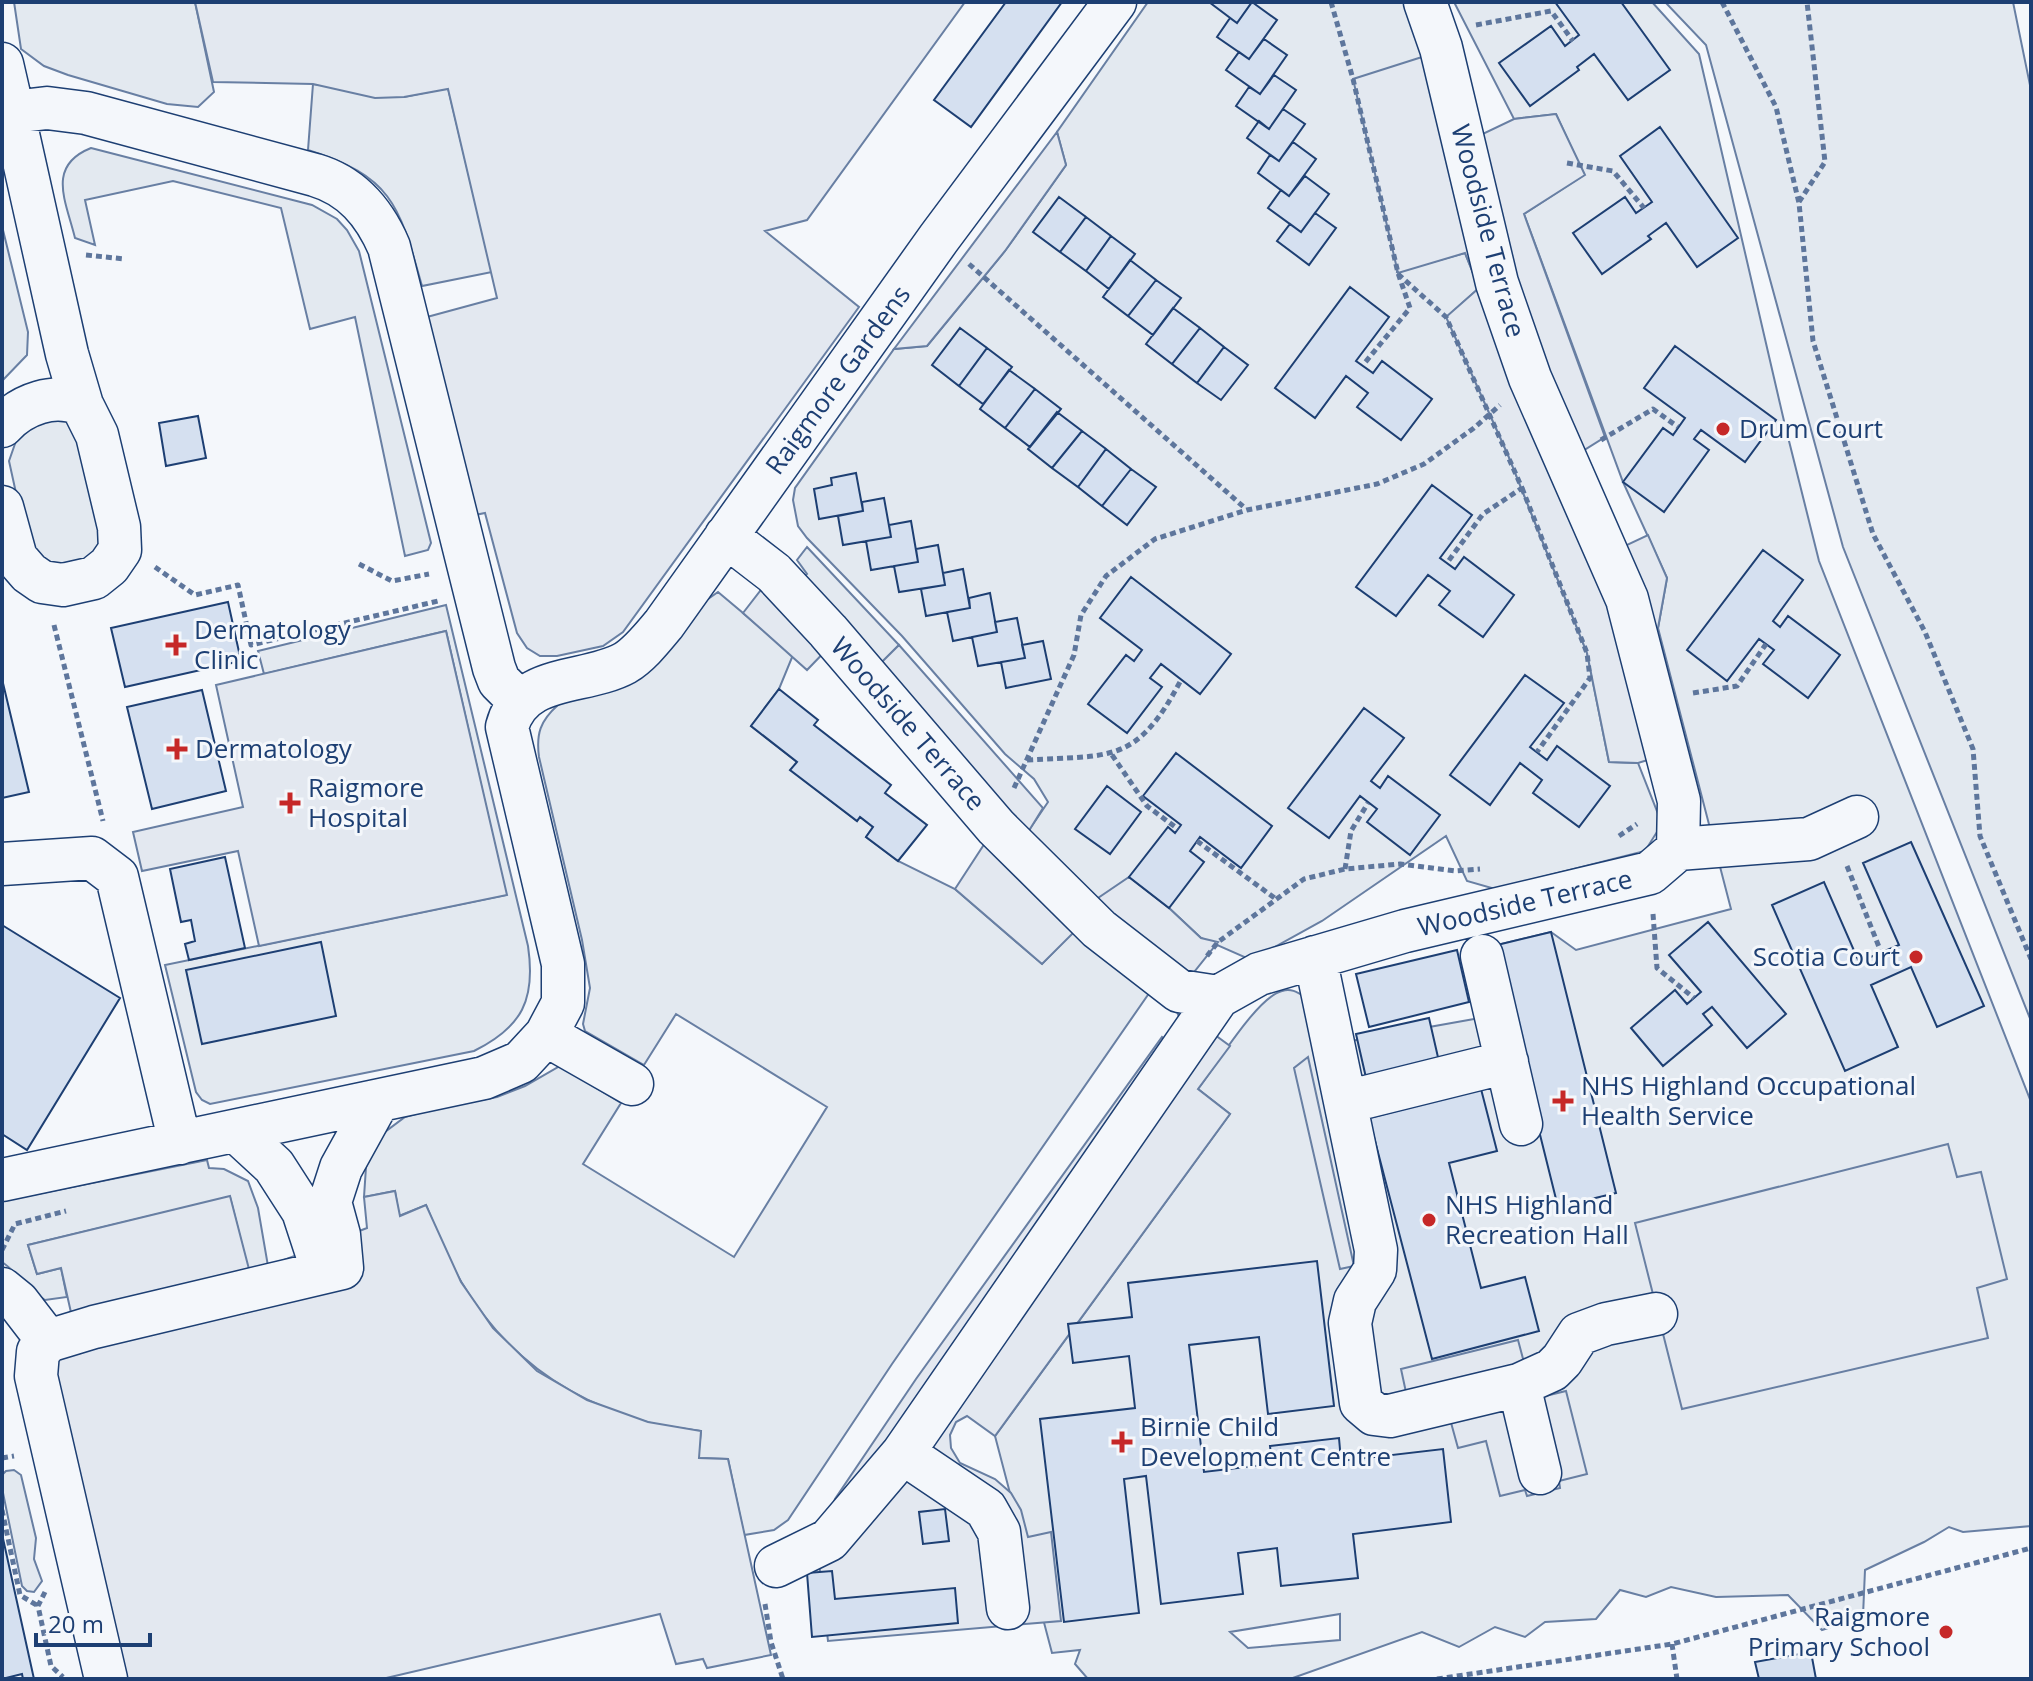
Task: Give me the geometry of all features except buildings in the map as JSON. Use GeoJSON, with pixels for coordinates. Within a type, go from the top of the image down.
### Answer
{"type":"FeatureCollection","features":[{"type":"Feature","properties":{"kind":"street","name":"Raigmore Gardens"},"geometry":{"type":"LineString","coordinates":[[520,702],[546,685],[589,676],[626,662],[664,624],[939,238],[1115,2]]}},
{"type":"Feature","properties":{"kind":"street","name":"Woodside Terrace"},"geometry":{"type":"LineString","coordinates":[[726,536],[774,573],[828,631],[996,827],[1099,929],[1199,994],[1405,931],[1664,861],[1679,801],[1627,599],[1530,378],[1497,283],[1430,17]]}},
{"type":"Feature","properties":{"kind":"street"},"geometry":{"type":"LineString","coordinates":[[2,64],[12,139],[67,354],[82,405],[97,435],[119,527],[120,550],[109,566],[94,578],[63,585],[42,582],[16,558],[2,507]]}},
{"type":"Feature","properties":{"kind":"street"},"geometry":{"type":"LineString","coordinates":[[2,1180],[484,1078],[521,1062],[546,1035],[563,1003],[563,964],[507,727],[520,702],[499,681],[470,579],[389,247],[373,215],[358,198],[330,179],[86,113],[47,108],[12,139]]}},
{"type":"Feature","properties":{"kind":"street"},"geometry":{"type":"LineString","coordinates":[[2,426],[11,416],[48,400],[67,398],[82,405]]}},
{"type":"Feature","properties":{"kind":"street"},"geometry":{"type":"LineString","coordinates":[[1664,861],[1809,839],[1845,822]]}},
{"type":"Feature","properties":{"kind":"street"},"geometry":{"type":"LineString","coordinates":[[2,864],[92,858],[117,877],[180,1143]]}},
{"type":"Feature","properties":{"kind":"street"},"geometry":{"type":"LineString","coordinates":[[1482,956],[1521,1124]]}},
{"type":"Feature","properties":{"kind":"street"},"geometry":{"type":"LineString","coordinates":[[1315,957],[1376,1250],[1375,1270],[1355,1301],[1350,1323],[1361,1403],[1374,1414],[1390,1416],[1519,1385],[1552,1370],[1579,1334],[1606,1324],[1656,1314]]}},
{"type":"Feature","properties":{"kind":"street"},"geometry":{"type":"LineString","coordinates":[[770,1581],[829,1540],[903,1453],[1199,994]]}},
{"type":"Feature","properties":{"kind":"street"},"geometry":{"type":"LineString","coordinates":[[546,1035],[632,1084]]}},
{"type":"Feature","properties":{"kind":"street"},"geometry":{"type":"LineString","coordinates":[[1346,1102],[1507,1062]]}},
{"type":"Feature","properties":{"kind":"street"},"geometry":{"type":"LineString","coordinates":[[303,1211],[307,1183],[360,1105]]}},
{"type":"Feature","properties":{"kind":"street"},"geometry":{"type":"LineString","coordinates":[[333,1270],[339,1235],[330,1202],[360,1105]]}},
{"type":"Feature","properties":{"kind":"street"},"geometry":{"type":"LineString","coordinates":[[236,1131],[274,1166],[303,1211],[333,1270]]}},
{"type":"Feature","properties":{"kind":"street"},"geometry":{"type":"LineString","coordinates":[[106,1679],[36,1376],[38,1352],[48,1341],[333,1270]]}},
{"type":"Feature","properties":{"kind":"street"},"geometry":{"type":"LineString","coordinates":[[2,1289],[18,1302],[48,1341]]}},
{"type":"Feature","properties":{"kind":"street"},"geometry":{"type":"LineString","coordinates":[[1519,1385],[1540,1473]]}},
{"type":"Feature","properties":{"kind":"street"},"geometry":{"type":"LineString","coordinates":[[903,1453],[986,1509],[999,1532],[1008,1608]]}},
{"type":"Feature","properties":{"kind":"path"},"geometry":{"type":"LineString","coordinates":[[1331,2],[1353,79],[1398,273],[1410,308],[1363,365]]}},
{"type":"Feature","properties":{"kind":"path"},"geometry":{"type":"LineString","coordinates":[[1722,2],[1776,107],[1799,203],[1813,341],[1873,534],[1925,632],[1973,749],[1980,836],[2031,959]]}},
{"type":"Feature","properties":{"kind":"path"},"geometry":{"type":"LineString","coordinates":[[1799,203],[1825,162],[1807,2]]}},
{"type":"Feature","properties":{"kind":"path"},"geometry":{"type":"LineString","coordinates":[[1430,17],[1551,11],[1573,41]]}},
{"type":"Feature","properties":{"kind":"path"},"geometry":{"type":"LineString","coordinates":[[1567,163],[1613,171],[1644,208]]}},
{"type":"Feature","properties":{"kind":"path"},"geometry":{"type":"LineString","coordinates":[[939,238],[1247,510]]}},
{"type":"Feature","properties":{"kind":"path"},"geometry":{"type":"LineString","coordinates":[[1398,273],[1446,317],[1522,488],[1587,653],[1590,678],[1537,752]]}},
{"type":"Feature","properties":{"kind":"path"},"geometry":{"type":"LineString","coordinates":[[996,827],[1074,655],[1081,615],[1106,576],[1155,539],[1247,510],[1377,484],[1424,464],[1474,428],[1530,378]]}},
{"type":"Feature","properties":{"kind":"path"},"geometry":{"type":"LineString","coordinates":[[1566,461],[1653,409],[1678,427]]}},
{"type":"Feature","properties":{"kind":"path"},"geometry":{"type":"LineString","coordinates":[[1447,563],[1483,514],[1522,488]]}},
{"type":"Feature","properties":{"kind":"path"},"geometry":{"type":"LineString","coordinates":[[120,550],[146,561],[195,595],[238,585],[251,645],[470,579]]}},
{"type":"Feature","properties":{"kind":"path"},"geometry":{"type":"LineString","coordinates":[[359,564],[392,581],[470,579]]}},
{"type":"Feature","properties":{"kind":"path"},"geometry":{"type":"LineString","coordinates":[[42,582],[117,877]]}},
{"type":"Feature","properties":{"kind":"path"},"geometry":{"type":"LineString","coordinates":[[1652,699],[1737,686],[1766,644]]}},
{"type":"Feature","properties":{"kind":"path"},"geometry":{"type":"LineString","coordinates":[[1026,760],[1112,755],[1140,739],[1165,711],[1181,680]]}},
{"type":"Feature","properties":{"kind":"path"},"geometry":{"type":"LineString","coordinates":[[1112,755],[1147,806],[1178,829]]}},
{"type":"Feature","properties":{"kind":"path"},"geometry":{"type":"LineString","coordinates":[[1618,838],[1679,801]]}},
{"type":"Feature","properties":{"kind":"path"},"geometry":{"type":"LineString","coordinates":[[1345,869],[1351,831],[1368,803]]}},
{"type":"Feature","properties":{"kind":"path"},"geometry":{"type":"LineString","coordinates":[[1845,822],[1881,952]]}},
{"type":"Feature","properties":{"kind":"path"},"geometry":{"type":"LineString","coordinates":[[1197,841],[1276,899]]}},
{"type":"Feature","properties":{"kind":"path"},"geometry":{"type":"LineString","coordinates":[[1664,861],[1657,968],[1694,998]]}},
{"type":"Feature","properties":{"kind":"path"},"geometry":{"type":"LineString","coordinates":[[1199,994],[1218,942],[1304,879],[1345,869],[1400,864],[1456,871],[1486,868]]}},
{"type":"Feature","properties":{"kind":"path"},"geometry":{"type":"LineString","coordinates":[[2,1510],[20,1595],[38,1606]]}},
{"type":"Feature","properties":{"kind":"path"},"geometry":{"type":"LineString","coordinates":[[1437,1679],[1479,1676],[1672,1644],[2031,1548]]}},
{"type":"Feature","properties":{"kind":"path"},"geometry":{"type":"LineString","coordinates":[[770,1581],[771,1642],[783,1679]]}},
{"type":"Feature","properties":{"kind":"path"},"geometry":{"type":"LineString","coordinates":[[1672,1644],[1677,1679]]}},
{"type":"Feature","properties":{"kind":"shaded area"},"geometry":{"type":"Polygon","coordinates":[[[14,2],[195,2],[214,92],[198,107],[167,104],[44,66],[21,49],[14,2]]]}},
{"type":"Feature","properties":{"kind":"shaded area"},"geometry":{"type":"Polygon","coordinates":[[[195,2],[965,2],[807,220],[765,231],[859,307],[623,632],[603,646],[557,656],[540,656],[527,648],[517,633],[485,513],[475,515],[427,317],[497,298],[448,89],[404,97],[375,98],[313,84],[213,82],[195,2]]]}},
{"type":"Feature","properties":{"kind":"shaded area"},"geometry":{"type":"Polygon","coordinates":[[[1148,2],[1404,2],[1422,57],[1397,272],[1465,253],[1479,288],[1447,317],[1508,455],[1587,653],[1609,762],[1638,763],[1662,824],[1645,851],[1495,889],[1467,881],[1446,836],[1322,921],[1251,960],[1201,938],[1169,908],[1094,901],[1025,836],[1048,802],[1034,779],[1005,754],[902,636],[798,526],[793,500],[795,488],[894,349],[927,346],[1005,251],[1066,165],[1057,132],[1148,2]]]}},
{"type":"Feature","properties":{"kind":"shaded area"},"geometry":{"type":"Polygon","coordinates":[[[1454,2],[1652,2],[1699,54],[1819,561],[2031,1102],[2031,1526],[1963,1532],[1949,1527],[1865,1570],[1863,1616],[1822,1630],[1788,1595],[1716,1597],[1671,1587],[1646,1597],[1620,1590],[1596,1619],[1545,1622],[1525,1637],[1495,1627],[1459,1647],[1422,1632],[1290,1679],[1088,1679],[1075,1664],[1080,1650],[1052,1653],[995,1436],[1230,1114],[1198,1089],[1249,1019],[1272,996],[1288,990],[1305,997],[1317,1047],[1474,1019],[1509,1009],[1493,946],[1551,932],[1576,950],[1731,909],[1658,628],[1667,578],[1623,482],[1524,214],[1584,175],[1556,114],[1514,119],[1454,2]],[[1340,1614],[1230,1632],[1248,1648],[1340,1640],[1340,1614]]]}},
{"type":"Feature","properties":{"kind":"shaded area"},"geometry":{"type":"Polygon","coordinates":[[[1665,2],[2013,2],[2031,90],[2031,1021],[1843,547],[1706,45],[1665,2]]]}},
{"type":"Feature","properties":{"kind":"shaded area"},"geometry":{"type":"Polygon","coordinates":[[[1422,57],[1464,143],[1514,119],[1556,114],[1585,175],[1524,214],[1605,437],[1567,461],[1608,554],[1648,535],[1667,578],[1658,628],[1637,637],[1667,754],[1638,763],[1609,762],[1587,653],[1508,455],[1446,317],[1479,288],[1465,253],[1398,273],[1353,79],[1422,57]]]}},
{"type":"Feature","properties":{"kind":"shaded area"},"geometry":{"type":"Polygon","coordinates":[[[313,84],[404,97],[448,88],[492,272],[422,286],[406,234],[388,198],[358,171],[308,150],[313,84]]]}},
{"type":"Feature","properties":{"kind":"shaded area"},"geometry":{"type":"Polygon","coordinates":[[[1057,132],[1066,165],[1005,251],[927,346],[894,349],[1057,132]]]}},
{"type":"Feature","properties":{"kind":"shaded area"},"geometry":{"type":"Polygon","coordinates":[[[91,148],[312,205],[337,219],[347,230],[359,251],[431,543],[428,550],[405,556],[355,317],[310,329],[281,208],[173,181],[85,200],[95,245],[75,238],[63,186],[68,164],[91,148]]]}},
{"type":"Feature","properties":{"kind":"shaded area"},"geometry":{"type":"Polygon","coordinates":[[[2,226],[28,332],[27,355],[2,381],[2,226]]]}},
{"type":"Feature","properties":{"kind":"shaded area"},"geometry":{"type":"Polygon","coordinates":[[[49,417],[70,422],[79,433],[102,534],[95,554],[72,568],[50,567],[34,555],[25,534],[9,461],[16,441],[30,426],[49,417]]]}},
{"type":"Feature","properties":{"kind":"shaded area"},"geometry":{"type":"Polygon","coordinates":[[[807,547],[899,645],[878,666],[802,579],[807,574],[797,560],[807,547]]]}},
{"type":"Feature","properties":{"kind":"shaded area"},"geometry":{"type":"Polygon","coordinates":[[[774,573],[879,665],[899,645],[1043,808],[1025,837],[1095,900],[1129,877],[1201,938],[1218,942],[1179,991],[1174,1005],[1074,932],[1042,964],[955,889],[996,826],[835,641],[807,670],[743,613],[774,573]]]}},
{"type":"Feature","properties":{"kind":"shaded area"},"geometry":{"type":"Polygon","coordinates":[[[718,592],[793,655],[779,689],[751,726],[797,762],[791,770],[857,821],[860,817],[873,827],[866,837],[898,861],[955,889],[1042,964],[1073,932],[1152,989],[892,1364],[788,1520],[774,1530],[744,1535],[728,1459],[698,1458],[701,1431],[653,1424],[618,1413],[564,1387],[540,1371],[497,1332],[479,1308],[452,1264],[426,1205],[399,1216],[395,1191],[364,1197],[366,1167],[377,1138],[405,1117],[497,1097],[525,1086],[560,1066],[621,1103],[583,1164],[734,1257],[827,1107],[676,1014],[644,1065],[585,1031],[583,1024],[590,988],[582,940],[539,757],[541,728],[558,705],[718,592]]]}},
{"type":"Feature","properties":{"kind":"shaded area"},"geometry":{"type":"Polygon","coordinates":[[[446,605],[528,946],[530,982],[522,1010],[504,1032],[474,1051],[210,1104],[196,1092],[165,965],[506,895],[446,631],[264,674],[258,651],[446,605]]]}},
{"type":"Feature","properties":{"kind":"shaded area"},"geometry":{"type":"Polygon","coordinates":[[[446,631],[507,895],[259,946],[238,851],[142,871],[133,832],[243,807],[216,685],[446,631]]]}},
{"type":"Feature","properties":{"kind":"shaded area"},"geometry":{"type":"Polygon","coordinates":[[[1174,1005],[1230,1046],[1198,1089],[1230,1114],[995,1436],[967,1416],[956,1422],[950,1435],[951,1448],[960,1463],[995,1479],[1011,1493],[1021,1510],[1028,1537],[1051,1532],[1061,1621],[828,1641],[818,1554],[835,1499],[916,1379],[1162,1037],[1180,1051],[1183,1026],[1174,1005]]]}},
{"type":"Feature","properties":{"kind":"shaded area"},"geometry":{"type":"Polygon","coordinates":[[[1308,1057],[1354,1266],[1340,1269],[1294,1068],[1308,1057]]]}},
{"type":"Feature","properties":{"kind":"shaded area"},"geometry":{"type":"Polygon","coordinates":[[[1948,1144],[1957,1177],[1981,1172],[2007,1279],[1977,1288],[1988,1338],[1682,1409],[1635,1223],[1948,1144]]]}},
{"type":"Feature","properties":{"kind":"shaded area"},"geometry":{"type":"Polygon","coordinates":[[[207,1160],[209,1168],[224,1169],[248,1181],[258,1208],[268,1266],[249,1273],[230,1197],[28,1245],[37,1274],[61,1268],[67,1297],[45,1300],[2,1262],[2,1201],[207,1160]]]}},
{"type":"Feature","properties":{"kind":"shaded area"},"geometry":{"type":"Polygon","coordinates":[[[395,1191],[400,1216],[426,1205],[461,1282],[493,1328],[537,1371],[587,1400],[648,1422],[701,1431],[699,1458],[728,1459],[771,1655],[707,1668],[703,1659],[676,1664],[660,1614],[382,1679],[124,1679],[51,1374],[72,1317],[61,1268],[37,1274],[28,1245],[230,1196],[250,1273],[367,1228],[364,1197],[395,1191]]]}},
{"type":"Feature","properties":{"kind":"shaded area"},"geometry":{"type":"Polygon","coordinates":[[[1518,1340],[1526,1370],[1407,1397],[1401,1369],[1518,1340]]]}},
{"type":"Feature","properties":{"kind":"shaded area"},"geometry":{"type":"Polygon","coordinates":[[[1566,1391],[1587,1474],[1559,1481],[1560,1488],[1527,1496],[1525,1490],[1500,1496],[1486,1441],[1458,1448],[1450,1419],[1566,1391]]]}},
{"type":"Feature","properties":{"kind":"shaded area"},"geometry":{"type":"Polygon","coordinates":[[[14,1470],[21,1475],[36,1538],[34,1559],[42,1581],[34,1592],[22,1586],[2,1488],[2,1475],[14,1470]]]}},
{"type":"Feature","properties":{"kind":"place","name":"Drum Court"},"geometry":{"type":"Point","coordinates":[1723,429]}},
{"type":"Feature","properties":{"kind":"place","name":"Dermatology Clinic"},"geometry":{"type":"Point","coordinates":[176,645]}},
{"type":"Feature","properties":{"kind":"place","name":"Dermatology"},"geometry":{"type":"Point","coordinates":[177,749]}},
{"type":"Feature","properties":{"kind":"place","name":"Raigmore Hospital"},"geometry":{"type":"Point","coordinates":[290,803]}},
{"type":"Feature","properties":{"kind":"place","name":"Scotia Court"},"geometry":{"type":"Point","coordinates":[1916,957]}},
{"type":"Feature","properties":{"kind":"place","name":"NHS Highland Occupational Health Service"},"geometry":{"type":"Point","coordinates":[1563,1101]}},
{"type":"Feature","properties":{"kind":"place","name":"NHS Highland Recreation Hall"},"geometry":{"type":"Point","coordinates":[1429,1220]}},
{"type":"Feature","properties":{"kind":"place","name":"Birnie Child Development Centre"},"geometry":{"type":"Point","coordinates":[1122,1442]}},
{"type":"Feature","properties":{"kind":"place","name":"Raigmore Primary School"},"geometry":{"type":"Point","coordinates":[1946,1632]}}]}
